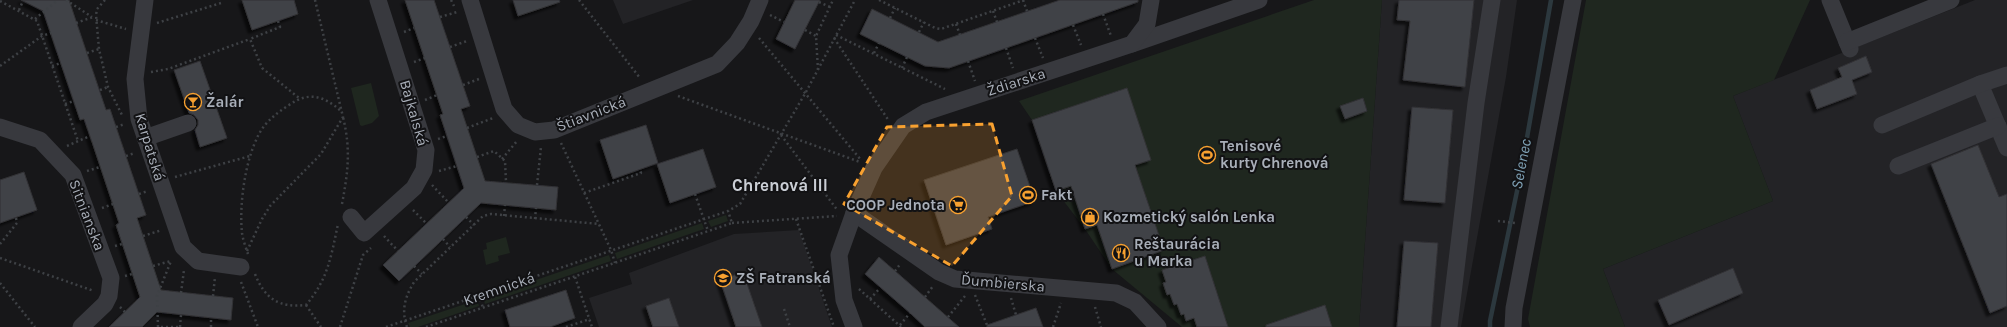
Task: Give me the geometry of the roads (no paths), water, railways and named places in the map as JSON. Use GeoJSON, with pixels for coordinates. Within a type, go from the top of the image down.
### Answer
{"type":"FeatureCollection","features":[{"type":"Feature","properties":{"kind":"street","name":"Karpatská"},"geometry":{"type":"LineString","coordinates":[[145,0],[136,74],[138,119],[145,138],[155,186],[191,264],[247,261]]}},
{"type":"Feature","properties":{"kind":"street","name":"Bajkalská"},"geometry":{"type":"LineString","coordinates":[[351,217],[364,233],[414,188],[424,170],[426,150],[378,0]]}},
{"type":"Feature","properties":{"kind":"street","name":"Štiavnická"},"geometry":{"type":"LineString","coordinates":[[470,0],[504,109],[518,125],[535,132],[554,130],[717,64],[737,43],[751,21],[764,7]]}},
{"type":"Feature","properties":{"kind":"street"},"geometry":{"type":"LineString","coordinates":[[1132,44],[1147,24],[1151,0]]}},
{"type":"Feature","properties":{"kind":"street","name":"Ždiarska"},"geometry":{"type":"LineString","coordinates":[[854,213],[874,168],[897,125],[926,112],[1132,44],[1259,0]]}},
{"type":"Feature","properties":{"kind":"street"},"geometry":{"type":"LineString","coordinates":[[1449,327],[1476,103],[1492,0]]}},
{"type":"Feature","properties":{"kind":"street"},"geometry":{"type":"LineString","coordinates":[[1513,327],[1514,308],[1573,0]]}},
{"type":"Feature","properties":{"kind":"street"},"geometry":{"type":"LineString","coordinates":[[1830,0],[1849,46],[1951,0]]}},
{"type":"Feature","properties":{"kind":"street"},"geometry":{"type":"LineString","coordinates":[[1882,125],[1980,84],[2007,75]]}},
{"type":"Feature","properties":{"kind":"street"},"geometry":{"type":"LineString","coordinates":[[1980,84],[2007,148]]}},
{"type":"Feature","properties":{"kind":"street"},"geometry":{"type":"LineString","coordinates":[[145,138],[188,123]]}},
{"type":"Feature","properties":{"kind":"street"},"geometry":{"type":"LineString","coordinates":[[1898,166],[1998,126]]}},
{"type":"Feature","properties":{"kind":"street","name":"Sitnianska"},"geometry":{"type":"LineString","coordinates":[[0,127],[40,140],[73,175],[111,278],[109,296],[105,304],[81,327]]}},
{"type":"Feature","properties":{"kind":"street"},"geometry":{"type":"LineString","coordinates":[[854,213],[839,255],[844,300],[854,327]]}},
{"type":"Feature","properties":{"kind":"street","name":"Ďumbierska"},"geometry":{"type":"LineString","coordinates":[[854,213],[939,272],[955,279],[1116,293],[1135,302],[1158,327]]}},
{"type":"Feature","properties":{"kind":"waterway","name":"Selenec"},"geometry":{"type":"LineString","coordinates":[[1490,327],[1521,172],[1551,0]]}},
{"type":"Feature","properties":{"kind":"place","name":"Žalár"},"geometry":{"type":"Point","coordinates":[193,102]}},
{"type":"Feature","properties":{"kind":"place","name":"Tenisové kurty Chrenová"},"geometry":{"type":"Point","coordinates":[1207,155]}},
{"type":"Feature","properties":{"kind":"place","name":"Fakt"},"geometry":{"type":"Point","coordinates":[1028,195]}},
{"type":"Feature","properties":{"kind":"place","name":"COOP Jednota"},"geometry":{"type":"Point","coordinates":[958,205]}},
{"type":"Feature","properties":{"kind":"place","name":"Kozmetický salón Lenka"},"geometry":{"type":"Point","coordinates":[1090,217]}},
{"type":"Feature","properties":{"kind":"place","name":"Reštaurácia u Marka"},"geometry":{"type":"Point","coordinates":[1121,253]}},
{"type":"Feature","properties":{"kind":"place","name":"ZŠ Fatranská"},"geometry":{"type":"Point","coordinates":[723,278]}},
{"type":"Feature","properties":{"kind":"district","name":"Chrenová III"},"geometry":{"type":"Point","coordinates":[780,185]}}]}
